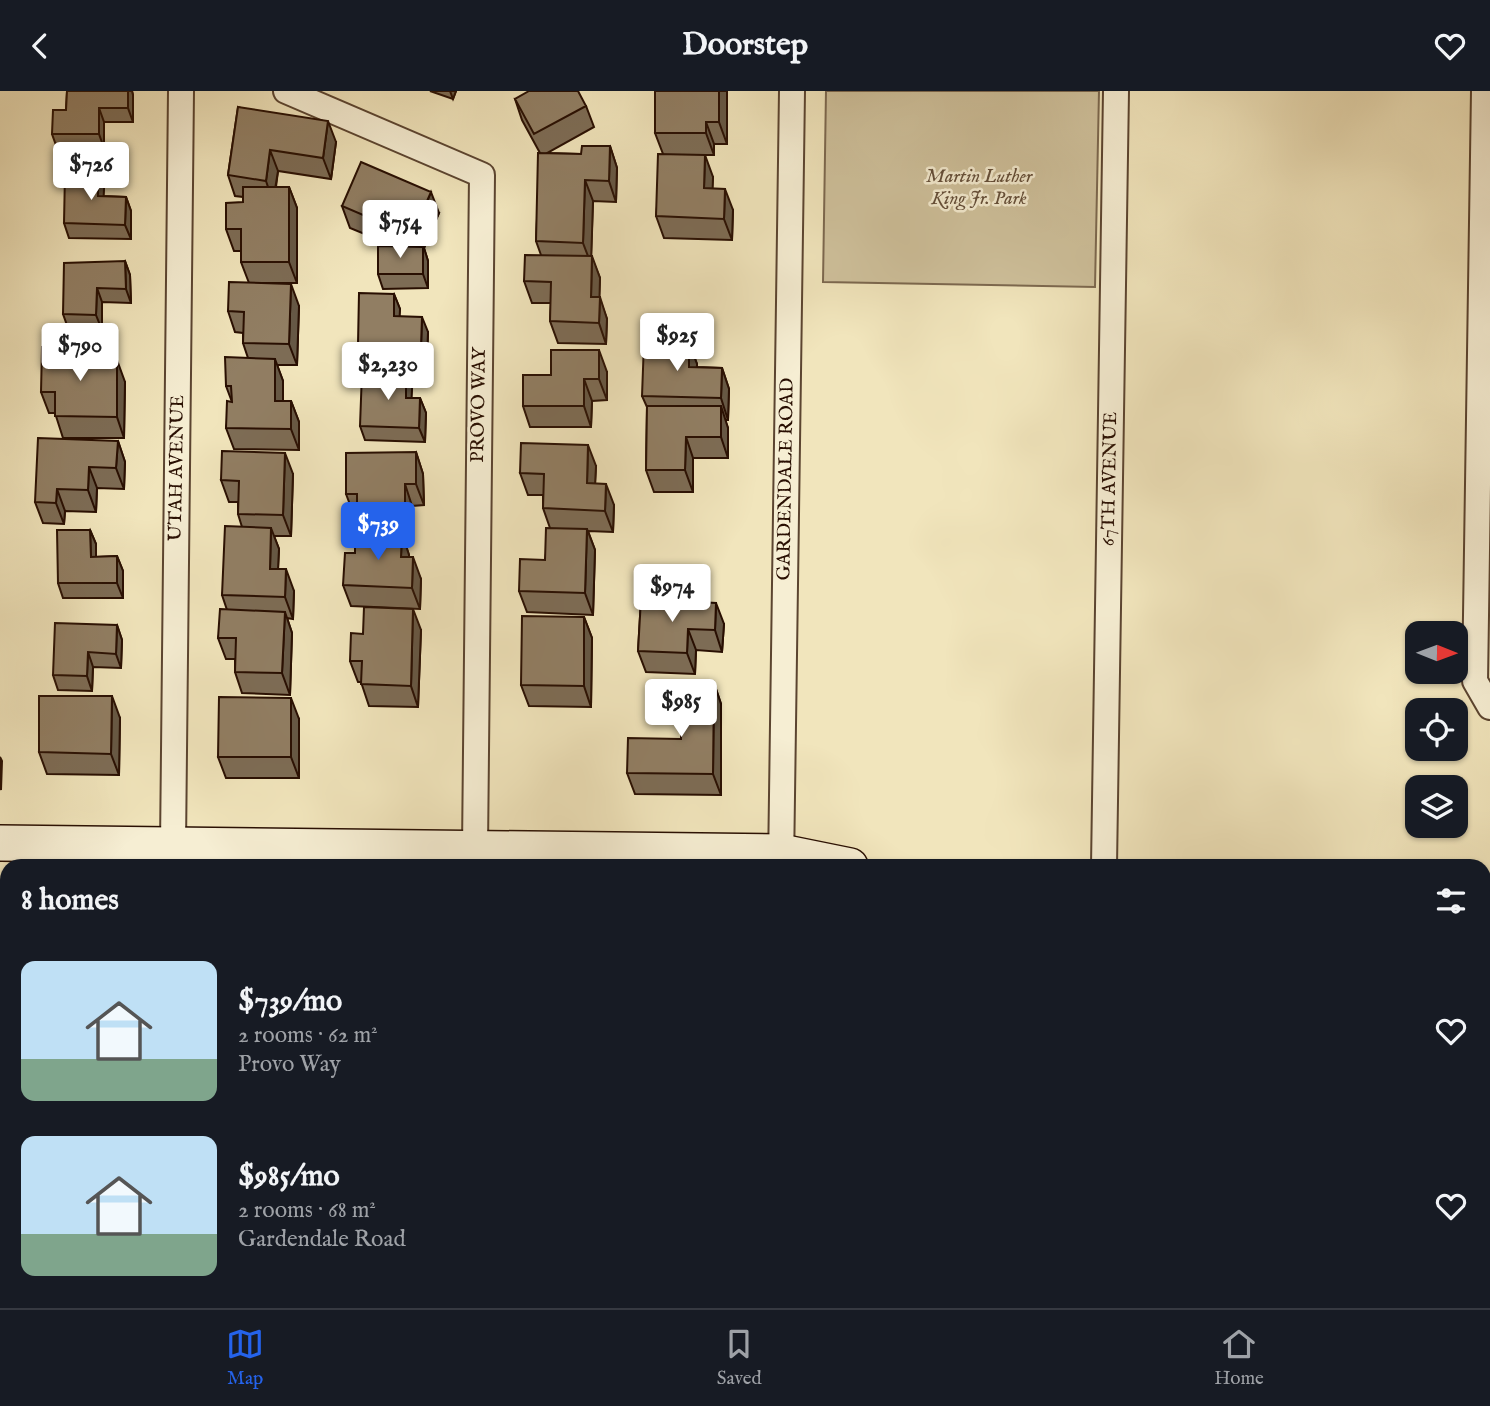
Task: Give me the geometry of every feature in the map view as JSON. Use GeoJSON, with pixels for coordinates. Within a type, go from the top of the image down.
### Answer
{"type":"FeatureCollection","features":[{"type":"Feature","properties":{"kind":"street","name":"UTAH AVENUE"},"geometry":{"type":"LineString","coordinates":[[173,845],[181,91]]}},
{"type":"Feature","properties":{"kind":"street","name":"PROVO WAY"},"geometry":{"type":"LineString","coordinates":[[286,91],[482,175],[475,848]]}},
{"type":"Feature","properties":{"kind":"street","name":"GARDENDALE ROAD"},"geometry":{"type":"LineString","coordinates":[[781,859],[792,91]]}},
{"type":"Feature","properties":{"kind":"street","name":"67TH AVENUE"},"geometry":{"type":"LineString","coordinates":[[1104,859],[1116,91]]}},
{"type":"Feature","properties":{"kind":"street"},"geometry":{"type":"LineString","coordinates":[[1484,91],[1475,681],[1490,707]]}},
{"type":"Feature","properties":{"kind":"street"},"geometry":{"type":"LineString","coordinates":[[0,843],[475,848],[781,859]]}},
{"type":"Feature","properties":{"kind":"green space","name":"Martin Luther King Jr. Park"},"geometry":{"type":"Polygon","coordinates":[[[826,91],[1099,91],[1095,287],[823,282],[826,91]]]}},
{"type":"Feature","properties":{"kind":"building"},"geometry":{"type":"Polygon","coordinates":[[[67,91],[128,91],[128,108],[99,108],[99,134],[52,134],[53,110],[66,110],[67,91]]]}},
{"type":"Feature","properties":{"kind":"building"},"geometry":{"type":"Polygon","coordinates":[[[529,91],[578,91],[586,106],[534,134],[515,99],[529,91]]]}},
{"type":"Feature","properties":{"kind":"building"},"geometry":{"type":"Polygon","coordinates":[[[655,91],[719,91],[719,122],[706,122],[706,133],[655,133],[655,91]]]}},
{"type":"Feature","properties":{"kind":"building"},"geometry":{"type":"Polygon","coordinates":[[[238,107],[328,121],[323,158],[270,150],[266,181],[228,175],[238,107]]]}},
{"type":"Feature","properties":{"kind":"building"},"geometry":{"type":"Polygon","coordinates":[[[582,146],[610,146],[609,181],[585,180],[583,243],[536,241],[538,153],[581,154],[582,146]]]}},
{"type":"Feature","properties":{"kind":"building"},"geometry":{"type":"Polygon","coordinates":[[[658,154],[705,155],[704,188],[725,189],[724,219],[656,216],[658,154]]]}},
{"type":"Feature","properties":{"kind":"building"},"geometry":{"type":"Polygon","coordinates":[[[361,162],[431,192],[412,236],[342,206],[361,162]]]}},
{"type":"Feature","properties":{"kind":"building"},"geometry":{"type":"Polygon","coordinates":[[[65,173],[98,174],[98,196],[126,197],[125,225],[64,223],[65,173]]]}},
{"type":"Feature","properties":{"kind":"building"},"geometry":{"type":"Polygon","coordinates":[[[243,187],[289,187],[289,262],[241,262],[241,229],[226,229],[226,203],[243,202],[243,187]]]}},
{"type":"Feature","properties":{"kind":"building"},"geometry":{"type":"Polygon","coordinates":[[[378,246],[423,247],[423,274],[378,274],[378,246]]]}},
{"type":"Feature","properties":{"kind":"building"},"geometry":{"type":"Polygon","coordinates":[[[525,255],[592,256],[591,297],[600,297],[599,323],[550,321],[551,282],[524,281],[525,255]]]}},
{"type":"Feature","properties":{"kind":"building"},"geometry":{"type":"Polygon","coordinates":[[[125,261],[126,289],[97,288],[96,315],[63,314],[64,263],[125,261]]]}},
{"type":"Feature","properties":{"kind":"building"},"geometry":{"type":"Polygon","coordinates":[[[229,282],[291,284],[289,344],[243,343],[244,312],[228,311],[229,282]]]}},
{"type":"Feature","properties":{"kind":"building"},"geometry":{"type":"Polygon","coordinates":[[[359,293],[394,294],[394,316],[422,317],[421,347],[358,344],[359,293]]]}},
{"type":"Feature","properties":{"kind":"building"},"geometry":{"type":"Polygon","coordinates":[[[644,342],[689,343],[689,367],[722,368],[721,398],[642,396],[644,342]]]}},
{"type":"Feature","properties":{"kind":"building"},"geometry":{"type":"Polygon","coordinates":[[[42,347],[90,348],[90,360],[117,360],[117,417],[55,416],[55,392],[41,392],[42,347]]]}},
{"type":"Feature","properties":{"kind":"building"},"geometry":{"type":"Polygon","coordinates":[[[551,350],[599,350],[599,379],[584,379],[584,406],[523,406],[523,375],[551,375],[551,350]]]}},
{"type":"Feature","properties":{"kind":"building"},"geometry":{"type":"Polygon","coordinates":[[[225,357],[275,359],[275,401],[291,401],[291,429],[226,428],[227,401],[232,402],[231,386],[226,386],[225,357]]]}},
{"type":"Feature","properties":{"kind":"building"},"geometry":{"type":"Polygon","coordinates":[[[362,372],[406,373],[406,398],[420,398],[419,428],[360,426],[362,372]]]}},
{"type":"Feature","properties":{"kind":"building"},"geometry":{"type":"Polygon","coordinates":[[[647,406],[721,406],[721,437],[686,437],[685,470],[646,470],[647,406]]]}},
{"type":"Feature","properties":{"kind":"building"},"geometry":{"type":"Polygon","coordinates":[[[38,438],[118,441],[116,468],[89,467],[88,490],[57,489],[56,503],[35,502],[38,438]]]}},
{"type":"Feature","properties":{"kind":"building"},"geometry":{"type":"Polygon","coordinates":[[[521,443],[588,445],[587,483],[606,484],[605,511],[543,508],[544,474],[520,473],[521,443]]]}},
{"type":"Feature","properties":{"kind":"building"},"geometry":{"type":"Polygon","coordinates":[[[222,451],[285,453],[283,515],[238,514],[239,481],[221,480],[222,451]]]}},
{"type":"Feature","properties":{"kind":"building"},"geometry":{"type":"Polygon","coordinates":[[[416,452],[416,484],[405,484],[405,514],[357,514],[357,494],[346,494],[346,453],[416,452]]]}},
{"type":"Feature","properties":{"kind":"building"},"geometry":{"type":"Polygon","coordinates":[[[225,526],[271,528],[270,569],[286,569],[285,597],[222,595],[225,526]]]}},
{"type":"Feature","properties":{"kind":"building"},"geometry":{"type":"Polygon","coordinates":[[[546,528],[587,529],[585,593],[519,591],[520,559],[545,560],[546,528]]]}},
{"type":"Feature","properties":{"kind":"building"},"geometry":{"type":"Polygon","coordinates":[[[57,530],[90,530],[91,557],[117,556],[117,583],[58,583],[57,530]]]}},
{"type":"Feature","properties":{"kind":"building"},"geometry":{"type":"Polygon","coordinates":[[[355,532],[402,533],[401,557],[413,557],[412,588],[343,585],[345,553],[355,553],[355,532]]]}},
{"type":"Feature","properties":{"kind":"building"},"geometry":{"type":"Polygon","coordinates":[[[641,599],[716,603],[715,630],[688,629],[687,653],[638,651],[641,599]]]}},
{"type":"Feature","properties":{"kind":"building"},"geometry":{"type":"Polygon","coordinates":[[[364,607],[413,609],[411,686],[361,684],[362,661],[350,661],[351,633],[363,634],[364,607]]]}},
{"type":"Feature","properties":{"kind":"building"},"geometry":{"type":"Polygon","coordinates":[[[220,609],[285,612],[282,673],[235,672],[236,638],[218,638],[220,609]]]}},
{"type":"Feature","properties":{"kind":"building"},"geometry":{"type":"Polygon","coordinates":[[[522,616],[584,617],[584,686],[521,685],[522,616]]]}},
{"type":"Feature","properties":{"kind":"building"},"geometry":{"type":"Polygon","coordinates":[[[55,623],[117,625],[116,654],[88,652],[87,676],[53,675],[55,623]]]}},
{"type":"Feature","properties":{"kind":"building"},"geometry":{"type":"Polygon","coordinates":[[[682,682],[714,683],[713,774],[627,773],[628,738],[681,739],[682,682]]]}},
{"type":"Feature","properties":{"kind":"building"},"geometry":{"type":"Polygon","coordinates":[[[39,696],[112,696],[111,754],[39,752],[39,696]]]}},
{"type":"Feature","properties":{"kind":"building"},"geometry":{"type":"Polygon","coordinates":[[[219,697],[291,698],[291,757],[218,757],[219,697]]]}}]}
